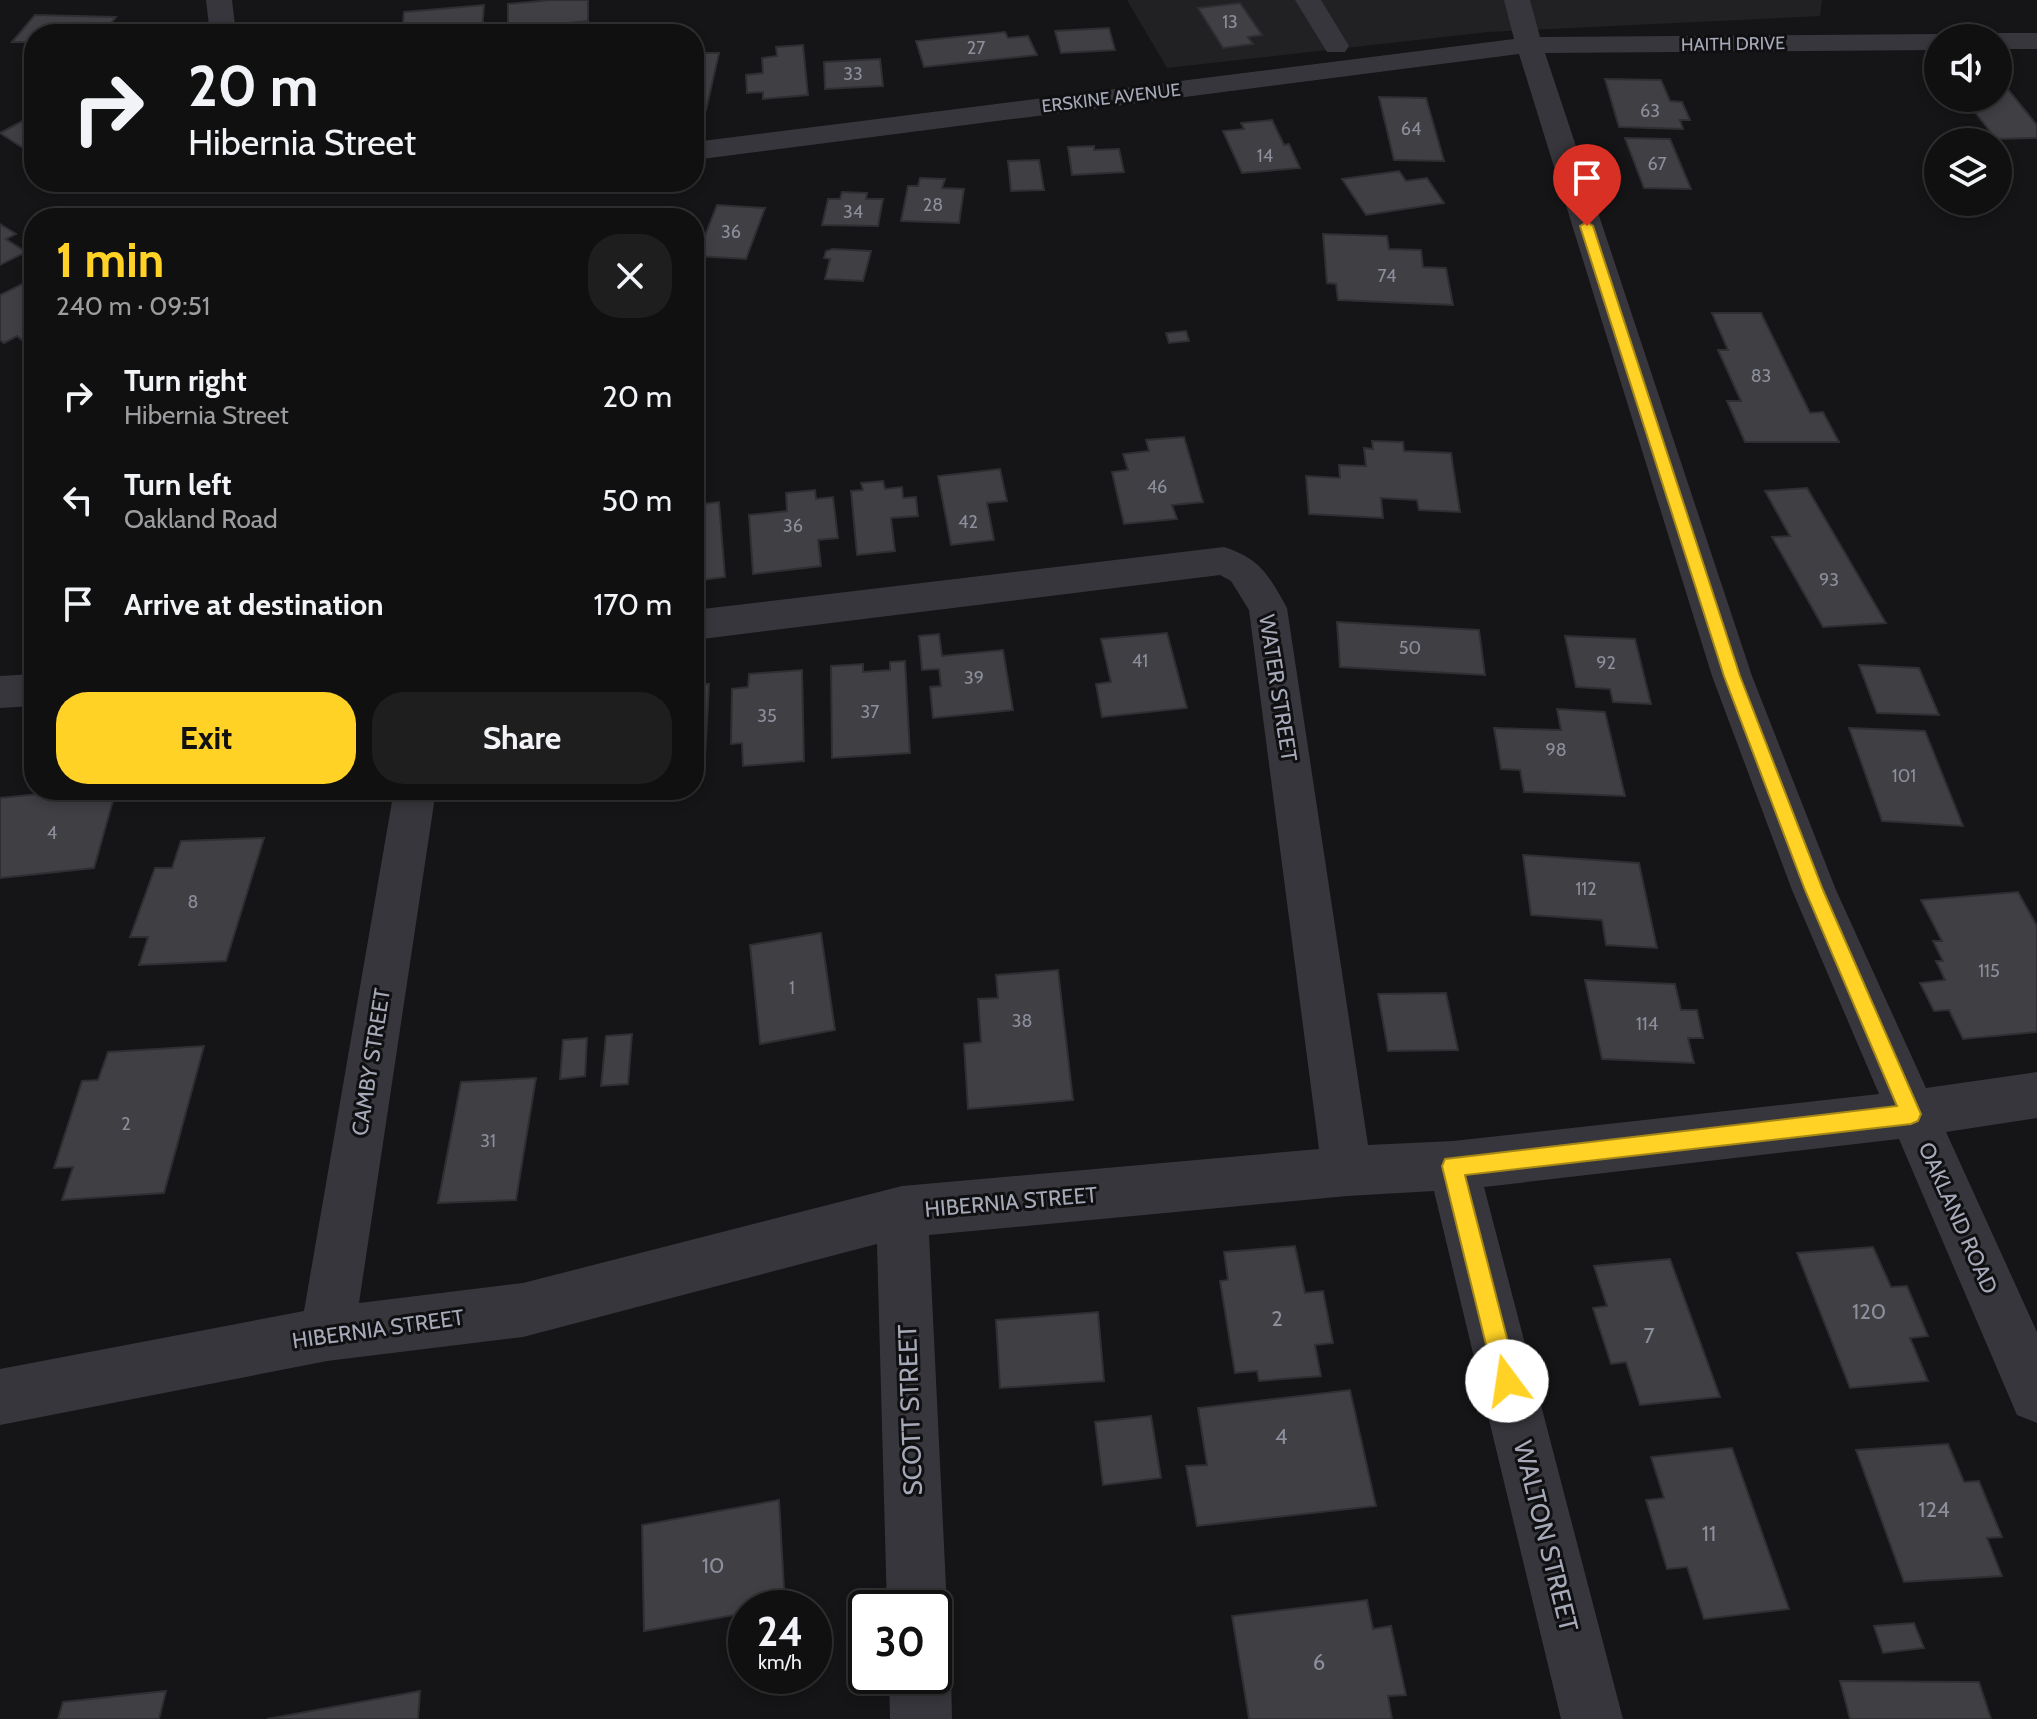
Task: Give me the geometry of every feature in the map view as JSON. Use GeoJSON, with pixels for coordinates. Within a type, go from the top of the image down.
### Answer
{"type":"FeatureCollection","features":[{"type":"Feature","properties":{"kind":"street"},"geometry":{"type":"LineString","coordinates":[[219,0],[222,24]]}},
{"type":"Feature","properties":{"kind":"street"},"geometry":{"type":"LineString","coordinates":[[1308,0],[1336,46]]}},
{"type":"Feature","properties":{"kind":"street","name":"OAKLAND ROAD"},"geometry":{"type":"LineString","coordinates":[[1517,0],[1732,676],[1814,890],[2037,1395]]}},
{"type":"Feature","properties":{"kind":"street"},"geometry":{"type":"LineString","coordinates":[[2012,41],[2037,41]]}},
{"type":"Feature","properties":{"kind":"street","name":"HAITH DRIVE"},"geometry":{"type":"LineString","coordinates":[[1529,45],[1924,42]]}},
{"type":"Feature","properties":{"kind":"street","name":"ERSKINE AVENUE"},"geometry":{"type":"LineString","coordinates":[[704,150],[1529,45]]}},
{"type":"Feature","properties":{"kind":"street","name":"WATER STREET"},"geometry":{"type":"LineString","coordinates":[[704,624],[1224,561],[1244,571],[1268,608],[1347,1171]]}},
{"type":"Feature","properties":{"kind":"street"},"geometry":{"type":"LineString","coordinates":[[0,692],[24,691]]}},
{"type":"Feature","properties":{"kind":"street","name":"CAMBY STREET"},"geometry":{"type":"LineString","coordinates":[[327,1334],[413,800]]}},
{"type":"Feature","properties":{"kind":"street","name":"HIBERNIA STREET"},"geometry":{"type":"LineString","coordinates":[[0,1397],[327,1334],[523,1310],[902,1212],[1347,1171],[1453,1166],[1911,1114],[2037,1095]]}},
{"type":"Feature","properties":{"kind":"street","name":"WALTON STREET"},"geometry":{"type":"LineString","coordinates":[[1453,1166],[1592,1719]]}},
{"type":"Feature","properties":{"kind":"street","name":"SCOTT STREET"},"geometry":{"type":"LineString","coordinates":[[902,1212],[916,1590]]}},
{"type":"Feature","properties":{"kind":"street"},"geometry":{"type":"LineString","coordinates":[[920,1694],[921,1719]]}},
{"type":"Feature","properties":{"kind":"shaded area"},"geometry":{"type":"Polygon","coordinates":[[[1127,0],[1822,0],[1820,16],[1488,32],[1167,68],[1127,0]]]}},
{"type":"Feature","properties":{"kind":"building"},"geometry":{"type":"Polygon","coordinates":[[[588,0],[588,21],[508,24],[508,4],[588,0]]]}},
{"type":"Feature","properties":{"kind":"building"},"geometry":{"type":"Polygon","coordinates":[[[1240,3],[1262,35],[1248,37],[1253,44],[1223,48],[1198,8],[1240,3]]]}},
{"type":"Feature","properties":{"kind":"building"},"geometry":{"type":"Polygon","coordinates":[[[484,5],[483,24],[403,24],[404,12],[484,5]]]}},
{"type":"Feature","properties":{"kind":"building"},"geometry":{"type":"Polygon","coordinates":[[[35,15],[116,17],[110,24],[27,24],[35,15]]]}},
{"type":"Feature","properties":{"kind":"building"},"geometry":{"type":"Polygon","coordinates":[[[24,28],[24,42],[12,42],[24,28]]]}},
{"type":"Feature","properties":{"kind":"building"},"geometry":{"type":"Polygon","coordinates":[[[1109,28],[1115,50],[1061,53],[1055,31],[1109,28]]]}},
{"type":"Feature","properties":{"kind":"building"},"geometry":{"type":"Polygon","coordinates":[[[1005,32],[1008,38],[1028,36],[1037,55],[924,67],[916,41],[1005,32]]]}},
{"type":"Feature","properties":{"kind":"building"},"geometry":{"type":"Polygon","coordinates":[[[803,45],[808,95],[763,99],[763,92],[747,93],[746,75],[763,73],[762,58],[777,56],[776,47],[803,45]]]}},
{"type":"Feature","properties":{"kind":"building"},"geometry":{"type":"Polygon","coordinates":[[[704,53],[719,53],[706,110],[704,53]]]}},
{"type":"Feature","properties":{"kind":"building"},"geometry":{"type":"Polygon","coordinates":[[[880,59],[883,86],[825,89],[824,62],[880,59]]]}},
{"type":"Feature","properties":{"kind":"building"},"geometry":{"type":"Polygon","coordinates":[[[1605,79],[1661,80],[1670,101],[1682,102],[1690,120],[1680,120],[1683,129],[1619,127],[1605,79]]]}},
{"type":"Feature","properties":{"kind":"building"},"geometry":{"type":"Polygon","coordinates":[[[2012,94],[2037,125],[2037,138],[2012,139],[2012,128],[1987,128],[1975,112],[2012,112],[2012,94]]]}},
{"type":"Feature","properties":{"kind":"building"},"geometry":{"type":"Polygon","coordinates":[[[1379,97],[1426,98],[1444,161],[1394,160],[1379,97]]]}},
{"type":"Feature","properties":{"kind":"building"},"geometry":{"type":"Polygon","coordinates":[[[24,120],[24,149],[0,133],[24,120]]]}},
{"type":"Feature","properties":{"kind":"building"},"geometry":{"type":"Polygon","coordinates":[[[1272,120],[1284,145],[1289,144],[1300,168],[1242,173],[1223,131],[1244,129],[1241,123],[1272,120]]]}},
{"type":"Feature","properties":{"kind":"building"},"geometry":{"type":"Polygon","coordinates":[[[1625,138],[1670,139],[1691,189],[1644,188],[1625,138]]]}},
{"type":"Feature","properties":{"kind":"building"},"geometry":{"type":"Polygon","coordinates":[[[1094,146],[1094,150],[1119,149],[1124,172],[1072,175],[1068,147],[1094,146]]]}},
{"type":"Feature","properties":{"kind":"building"},"geometry":{"type":"Polygon","coordinates":[[[1039,160],[1044,190],[1011,191],[1008,161],[1039,160]]]}},
{"type":"Feature","properties":{"kind":"building"},"geometry":{"type":"Polygon","coordinates":[[[1399,171],[1406,181],[1427,178],[1444,203],[1366,215],[1342,179],[1399,171]]]}},
{"type":"Feature","properties":{"kind":"building"},"geometry":{"type":"Polygon","coordinates":[[[920,178],[945,179],[942,188],[964,189],[959,223],[901,221],[908,186],[918,186],[920,178]]]}},
{"type":"Feature","properties":{"kind":"building"},"geometry":{"type":"Polygon","coordinates":[[[842,192],[867,193],[866,199],[883,199],[878,226],[822,225],[828,199],[840,199],[842,192]]]}},
{"type":"Feature","properties":{"kind":"building"},"geometry":{"type":"Polygon","coordinates":[[[717,205],[765,208],[746,259],[704,256],[704,238],[717,205]]]}},
{"type":"Feature","properties":{"kind":"building"},"geometry":{"type":"Polygon","coordinates":[[[0,224],[16,234],[6,239],[24,253],[0,265],[0,224]]]}},
{"type":"Feature","properties":{"kind":"building"},"geometry":{"type":"Polygon","coordinates":[[[1323,234],[1387,236],[1389,249],[1421,250],[1423,267],[1446,268],[1453,305],[1338,300],[1336,284],[1327,283],[1323,234]]]}},
{"type":"Feature","properties":{"kind":"building"},"geometry":{"type":"Polygon","coordinates":[[[826,251],[871,251],[863,281],[825,279],[830,259],[824,258],[826,251]]]}},
{"type":"Feature","properties":{"kind":"building"},"geometry":{"type":"Polygon","coordinates":[[[24,283],[24,342],[17,336],[4,343],[0,340],[0,295],[24,283]]]}},
{"type":"Feature","properties":{"kind":"building"},"geometry":{"type":"Polygon","coordinates":[[[1712,313],[1761,313],[1810,413],[1823,412],[1839,442],[1745,442],[1727,401],[1741,401],[1718,350],[1728,350],[1712,313]]]}},
{"type":"Feature","properties":{"kind":"building"},"geometry":{"type":"Polygon","coordinates":[[[1186,331],[1189,341],[1169,343],[1166,333],[1186,331]]]}},
{"type":"Feature","properties":{"kind":"building"},"geometry":{"type":"Polygon","coordinates":[[[1184,437],[1203,502],[1172,505],[1177,519],[1124,524],[1112,472],[1128,470],[1123,454],[1149,451],[1146,440],[1184,437]]]}},
{"type":"Feature","properties":{"kind":"building"},"geometry":{"type":"Polygon","coordinates":[[[1372,441],[1403,442],[1404,451],[1451,453],[1460,512],[1419,510],[1417,500],[1381,498],[1383,518],[1309,514],[1306,476],[1340,478],[1339,465],[1366,466],[1364,448],[1373,449],[1372,441]]]}},
{"type":"Feature","properties":{"kind":"building"},"geometry":{"type":"Polygon","coordinates":[[[1000,469],[1007,501],[987,503],[994,540],[951,545],[938,476],[1000,469]]]}},
{"type":"Feature","properties":{"kind":"building"},"geometry":{"type":"Polygon","coordinates":[[[883,481],[885,489],[902,487],[903,498],[916,497],[918,516],[891,518],[895,551],[857,555],[851,491],[863,490],[861,483],[883,481]]]}},
{"type":"Feature","properties":{"kind":"building"},"geometry":{"type":"Polygon","coordinates":[[[1807,488],[1886,623],[1823,627],[1772,537],[1790,536],[1765,491],[1807,488]]]}},
{"type":"Feature","properties":{"kind":"building"},"geometry":{"type":"Polygon","coordinates":[[[815,490],[816,499],[833,497],[838,538],[818,540],[821,566],[753,574],[749,515],[787,511],[786,493],[815,490]]]}},
{"type":"Feature","properties":{"kind":"building"},"geometry":{"type":"Polygon","coordinates":[[[719,502],[725,577],[704,580],[704,504],[719,502]]]}},
{"type":"Feature","properties":{"kind":"building"},"geometry":{"type":"Polygon","coordinates":[[[1337,622],[1479,630],[1485,675],[1340,667],[1337,622]]]}},
{"type":"Feature","properties":{"kind":"building"},"geometry":{"type":"Polygon","coordinates":[[[1167,633],[1187,708],[1102,717],[1096,684],[1111,682],[1101,639],[1167,633]]]}},
{"type":"Feature","properties":{"kind":"building"},"geometry":{"type":"Polygon","coordinates":[[[939,634],[942,656],[1003,650],[1013,710],[933,718],[930,687],[941,686],[939,669],[922,670],[919,636],[939,634]]]}},
{"type":"Feature","properties":{"kind":"building"},"geometry":{"type":"Polygon","coordinates":[[[1565,636],[1635,639],[1651,704],[1613,702],[1610,689],[1576,687],[1565,636]]]}},
{"type":"Feature","properties":{"kind":"building"},"geometry":{"type":"Polygon","coordinates":[[[905,661],[910,753],[832,758],[831,666],[863,664],[863,672],[890,670],[890,662],[905,661]]]}},
{"type":"Feature","properties":{"kind":"building"},"geometry":{"type":"Polygon","coordinates":[[[1859,665],[1919,668],[1939,715],[1877,713],[1859,665]]]}},
{"type":"Feature","properties":{"kind":"building"},"geometry":{"type":"Polygon","coordinates":[[[802,670],[804,761],[743,766],[742,743],[731,744],[732,689],[748,687],[749,674],[802,670]]]}},
{"type":"Feature","properties":{"kind":"building"},"geometry":{"type":"Polygon","coordinates":[[[704,684],[709,684],[705,756],[704,684]]]}},
{"type":"Feature","properties":{"kind":"building"},"geometry":{"type":"Polygon","coordinates":[[[1557,709],[1605,712],[1625,796],[1524,792],[1520,770],[1501,769],[1494,728],[1561,730],[1557,709]]]}},
{"type":"Feature","properties":{"kind":"building"},"geometry":{"type":"Polygon","coordinates":[[[1849,728],[1925,731],[1963,826],[1882,821],[1849,728]]]}},
{"type":"Feature","properties":{"kind":"building"},"geometry":{"type":"Polygon","coordinates":[[[24,795],[24,800],[113,800],[94,868],[0,878],[0,798],[24,795]]]}},
{"type":"Feature","properties":{"kind":"building"},"geometry":{"type":"Polygon","coordinates":[[[264,838],[226,961],[139,965],[148,937],[130,937],[155,868],[172,868],[181,841],[264,838]]]}},
{"type":"Feature","properties":{"kind":"building"},"geometry":{"type":"Polygon","coordinates":[[[1523,855],[1639,863],[1657,948],[1606,945],[1602,920],[1531,915],[1523,855]]]}},
{"type":"Feature","properties":{"kind":"building"},"geometry":{"type":"Polygon","coordinates":[[[2018,892],[2037,926],[2037,1032],[1963,1039],[1949,1010],[1934,1011],[1920,983],[1945,980],[1936,961],[1943,961],[1933,941],[1942,941],[1921,900],[2018,892]]]}},
{"type":"Feature","properties":{"kind":"building"},"geometry":{"type":"Polygon","coordinates":[[[821,933],[835,1030],[760,1044],[750,945],[821,933]]]}},
{"type":"Feature","properties":{"kind":"building"},"geometry":{"type":"Polygon","coordinates":[[[1058,970],[1073,1100],[968,1109],[964,1044],[981,1042],[978,999],[998,998],[996,975],[1058,970]]]}},
{"type":"Feature","properties":{"kind":"building"},"geometry":{"type":"Polygon","coordinates":[[[1585,980],[1675,984],[1681,1010],[1697,1010],[1703,1038],[1688,1038],[1694,1063],[1602,1059],[1585,980]]]}},
{"type":"Feature","properties":{"kind":"building"},"geometry":{"type":"Polygon","coordinates":[[[1446,993],[1458,1050],[1388,1051],[1378,994],[1446,993]]]}},
{"type":"Feature","properties":{"kind":"building"},"geometry":{"type":"Polygon","coordinates":[[[632,1034],[628,1084],[601,1086],[606,1036],[632,1034]]]}},
{"type":"Feature","properties":{"kind":"building"},"geometry":{"type":"Polygon","coordinates":[[[587,1038],[585,1076],[560,1079],[563,1040],[587,1038]]]}},
{"type":"Feature","properties":{"kind":"building"},"geometry":{"type":"Polygon","coordinates":[[[204,1046],[164,1193],[62,1200],[73,1167],[54,1168],[82,1081],[98,1080],[108,1052],[204,1046]]]}},
{"type":"Feature","properties":{"kind":"building"},"geometry":{"type":"Polygon","coordinates":[[[536,1078],[516,1200],[438,1203],[461,1082],[536,1078]]]}},
{"type":"Feature","properties":{"kind":"building"},"geometry":{"type":"Polygon","coordinates":[[[1295,1246],[1305,1293],[1323,1291],[1333,1343],[1315,1345],[1321,1376],[1259,1381],[1257,1371],[1235,1373],[1220,1281],[1228,1280],[1224,1252],[1295,1246]]]}},
{"type":"Feature","properties":{"kind":"building"},"geometry":{"type":"Polygon","coordinates":[[[1873,1247],[1891,1287],[1907,1286],[1928,1336],[1910,1338],[1928,1381],[1850,1388],[1797,1253],[1873,1247]]]}},
{"type":"Feature","properties":{"kind":"building"},"geometry":{"type":"Polygon","coordinates":[[[1670,1259],[1720,1397],[1640,1405],[1626,1362],[1611,1364],[1593,1308],[1607,1306],[1594,1266],[1670,1259]]]}},
{"type":"Feature","properties":{"kind":"building"},"geometry":{"type":"Polygon","coordinates":[[[1098,1312],[1104,1381],[1000,1388],[996,1320],[1098,1312]]]}},
{"type":"Feature","properties":{"kind":"building"},"geometry":{"type":"Polygon","coordinates":[[[1350,1390],[1376,1506],[1197,1526],[1186,1466],[1207,1465],[1198,1408],[1350,1390]]]}},
{"type":"Feature","properties":{"kind":"building"},"geometry":{"type":"Polygon","coordinates":[[[1151,1416],[1161,1478],[1103,1485],[1095,1422],[1151,1416]]]}},
{"type":"Feature","properties":{"kind":"building"},"geometry":{"type":"Polygon","coordinates":[[[1948,1444],[1964,1482],[1979,1481],[2002,1537],[1987,1538],[2002,1576],[1904,1582],[1856,1450],[1948,1444]]]}},
{"type":"Feature","properties":{"kind":"building"},"geometry":{"type":"Polygon","coordinates":[[[1732,1448],[1789,1609],[1704,1619],[1687,1567],[1667,1569],[1646,1500],[1664,1498],[1651,1457],[1732,1448]]]}},
{"type":"Feature","properties":{"kind":"building"},"geometry":{"type":"Polygon","coordinates":[[[779,1500],[784,1590],[728,1590],[728,1616],[644,1631],[642,1525],[779,1500]]]}},
{"type":"Feature","properties":{"kind":"building"},"geometry":{"type":"Polygon","coordinates":[[[1367,1600],[1373,1629],[1391,1626],[1406,1695],[1388,1696],[1392,1719],[1249,1719],[1232,1616],[1367,1600]]]}},
{"type":"Feature","properties":{"kind":"building"},"geometry":{"type":"Polygon","coordinates":[[[1914,1623],[1924,1648],[1883,1653],[1874,1626],[1914,1623]]]}},
{"type":"Feature","properties":{"kind":"building"},"geometry":{"type":"Polygon","coordinates":[[[1840,1681],[1979,1682],[1991,1719],[1850,1719],[1840,1681]]]}},
{"type":"Feature","properties":{"kind":"building"},"geometry":{"type":"Polygon","coordinates":[[[166,1691],[159,1719],[58,1719],[63,1702],[166,1691]]]}},
{"type":"Feature","properties":{"kind":"building"},"geometry":{"type":"Polygon","coordinates":[[[420,1691],[418,1719],[267,1719],[420,1691]]]}},
{"type":"Feature","properties":{"kind":"route"},"geometry":{"type":"LineString","coordinates":[[1507,1381],[1453,1166],[1911,1114],[1814,890],[1732,676],[1587,226]]}}]}
